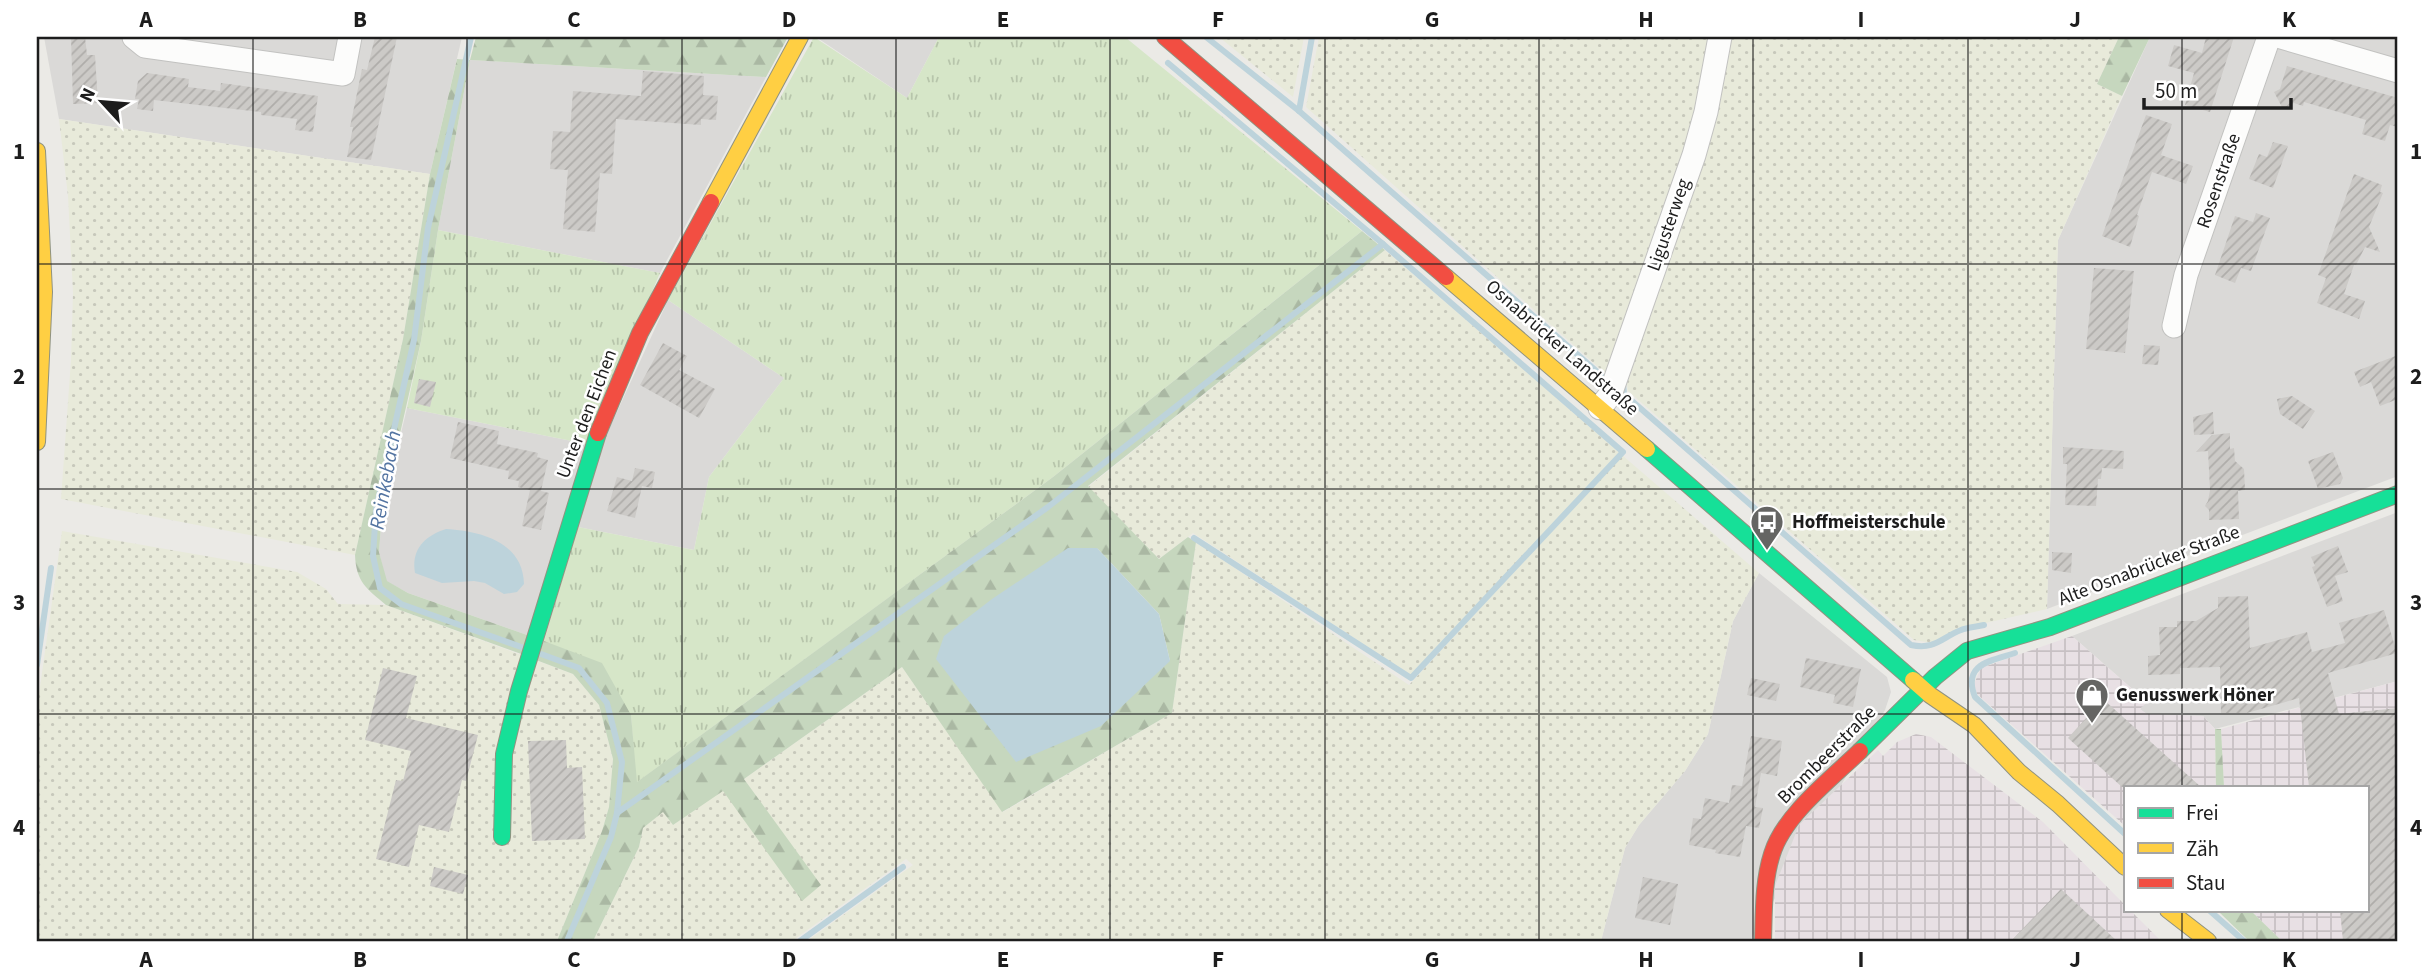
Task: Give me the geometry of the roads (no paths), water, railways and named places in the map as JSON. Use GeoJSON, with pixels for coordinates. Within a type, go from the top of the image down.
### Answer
{"type":"FeatureCollection","features":[{"type":"Feature","properties":{"kind":"street"},"geometry":{"type":"LineString","coordinates":[[134,37],[145,46],[343,74],[350,37]]}},
{"type":"Feature","properties":{"kind":"street","name":"Unter den Eichen"},"geometry":{"type":"LineString","coordinates":[[502,836],[504,754],[594,443],[640,333],[800,37]]}},
{"type":"Feature","properties":{"kind":"street","name":"Osnabrücker Landstraße"},"geometry":{"type":"LineString","coordinates":[[1166,37],[1600,408],[1926,692],[1974,725],[2019,772],[2058,804],[2124,866]]}},
{"type":"Feature","properties":{"kind":"street","name":"Ligusterweg"},"geometry":{"type":"LineString","coordinates":[[1600,408],[1610,395],[1694,155],[1706,112],[1720,37]]}},
{"type":"Feature","properties":{"kind":"street","name":"Rosenstraße"},"geometry":{"type":"LineString","coordinates":[[2174,326],[2186,275],[2269,37]]}},
{"type":"Feature","properties":{"kind":"street"},"geometry":{"type":"LineString","coordinates":[[2281,37],[2398,71]]}},
{"type":"Feature","properties":{"kind":"street"},"geometry":{"type":"LineString","coordinates":[[37,151],[44,292],[37,442]]}},
{"type":"Feature","properties":{"kind":"street","name":"Alte Osnabrücker Straße"},"geometry":{"type":"LineString","coordinates":[[1926,692],[1967,651],[2050,627],[2398,494]]}},
{"type":"Feature","properties":{"kind":"street","name":"Osnabrücker Landstraße"},"geometry":{"type":"LineString","coordinates":[[1926,692],[1962,737],[2019,772]]}},
{"type":"Feature","properties":{"kind":"street","name":"Brombeerstraße"},"geometry":{"type":"LineString","coordinates":[[1763,941],[1764,889],[1772,852],[1790,820],[1926,692]]}},
{"type":"Feature","properties":{"kind":"street"},"geometry":{"type":"LineString","coordinates":[[2173,914],[2194,941]]}},
{"type":"Feature","properties":{"kind":"street"},"geometry":{"type":"LineString","coordinates":[[2173,914],[2208,941]]}},
{"type":"Feature","properties":{"kind":"water"},"geometry":{"type":"Polygon","coordinates":[[[446,529],[486,536],[508,549],[522,570],[524,584],[517,592],[504,594],[485,583],[442,583],[415,573],[415,557],[421,545],[431,536],[446,529]]]}},
{"type":"Feature","properties":{"kind":"water"},"geometry":{"type":"Polygon","coordinates":[[[1068,548],[1097,548],[1159,614],[1170,661],[1101,726],[1016,762],[936,659],[944,636],[992,599],[1068,548]]]}},
{"type":"Feature","properties":{"kind":"waterway","name":"Reinkebach"},"geometry":{"type":"LineString","coordinates":[[471,37],[428,228],[414,340],[376,509],[373,556],[380,588],[401,604],[524,648]]}},
{"type":"Feature","properties":{"kind":"waterway"},"geometry":{"type":"LineString","coordinates":[[1206,37],[1299,111],[1602,376]]}},
{"type":"Feature","properties":{"kind":"waterway"},"geometry":{"type":"LineString","coordinates":[[1299,111],[1312,37]]}},
{"type":"Feature","properties":{"kind":"waterway"},"geometry":{"type":"LineString","coordinates":[[1168,63],[1383,244],[1623,452],[1411,678],[1194,538]]}},
{"type":"Feature","properties":{"kind":"waterway"},"geometry":{"type":"LineString","coordinates":[[617,813],[1048,507],[1383,244]]}},
{"type":"Feature","properties":{"kind":"waterway"},"geometry":{"type":"LineString","coordinates":[[1623,383],[1624,394],[1911,645],[1932,645],[1966,628],[1984,625]]}},
{"type":"Feature","properties":{"kind":"waterway"},"geometry":{"type":"LineString","coordinates":[[37,665],[51,568]]}},
{"type":"Feature","properties":{"kind":"waterway"},"geometry":{"type":"LineString","coordinates":[[2015,653],[1988,662],[1975,671],[1972,677],[1975,697],[2124,833]]}},
{"type":"Feature","properties":{"kind":"waterway","name":"Reinkebach"},"geometry":{"type":"LineString","coordinates":[[541,654],[579,668],[607,703],[622,762],[617,813],[611,837],[567,941]]}},
{"type":"Feature","properties":{"kind":"waterway"},"geometry":{"type":"LineString","coordinates":[[800,941],[903,867]]}},
{"type":"Feature","properties":{"kind":"waterway"},"geometry":{"type":"LineString","coordinates":[[2211,912],[2244,941]]}},
{"type":"Feature","properties":{"kind":"place","name":"Hoffmeisterschule"},"geometry":{"type":"Point","coordinates":[1767,552]}},
{"type":"Feature","properties":{"kind":"place","name":"Genusswerk Höner"},"geometry":{"type":"Point","coordinates":[2092,725]}}]}
